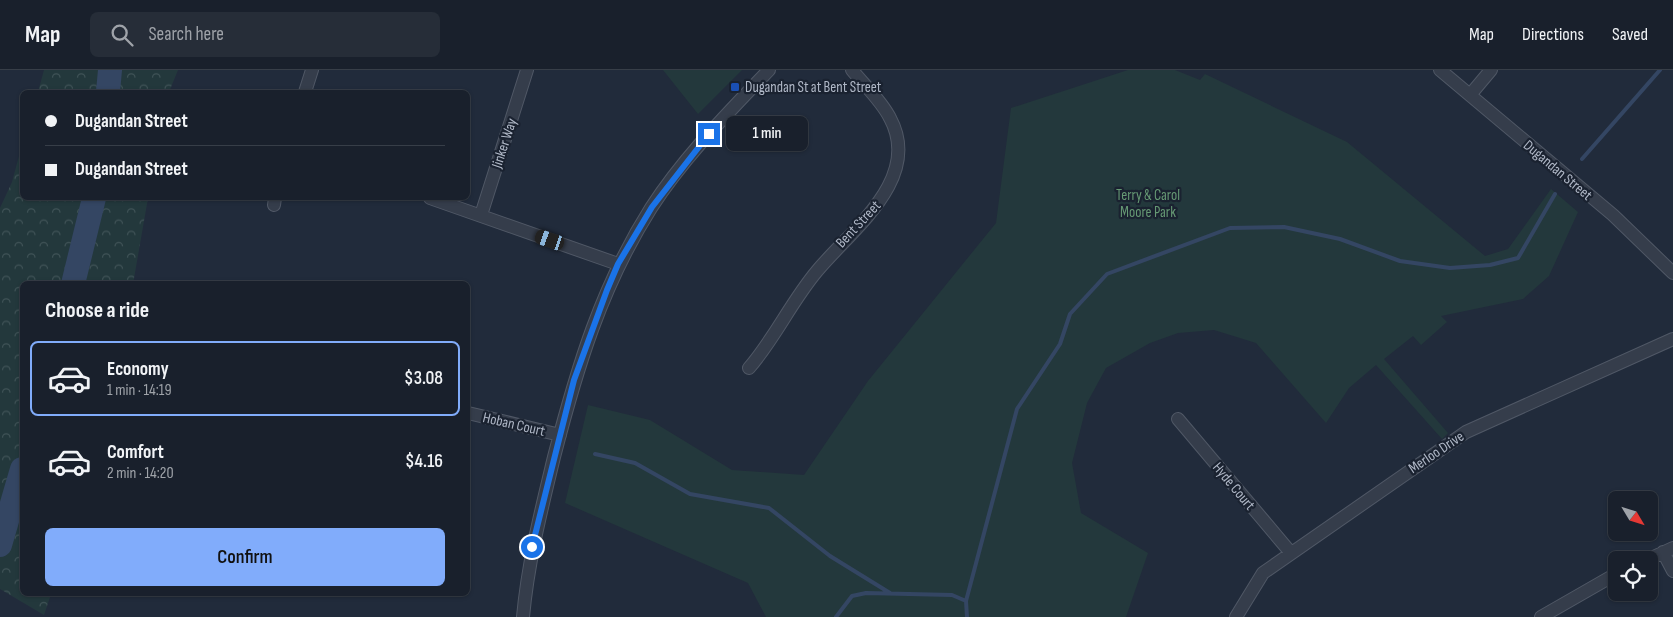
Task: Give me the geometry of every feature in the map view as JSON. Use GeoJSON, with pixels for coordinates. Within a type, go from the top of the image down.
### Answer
{"type":"FeatureCollection","features":[{"type":"Feature","properties":{"kind":"street"},"geometry":{"type":"LineString","coordinates":[[306,90],[312,70]]}},
{"type":"Feature","properties":{"kind":"street","name":"Jinker Way"},"geometry":{"type":"LineString","coordinates":[[481,215],[527,70]]}},
{"type":"Feature","properties":{"kind":"street"},"geometry":{"type":"LineString","coordinates":[[523,617],[528,566],[560,435],[590,333],[618,264],[652,207],[683,164],[769,70]]}},
{"type":"Feature","properties":{"kind":"street","name":"Bent Street"},"geometry":{"type":"LineString","coordinates":[[749,368],[768,346],[790,307],[815,273],[882,199],[890,183],[896,164],[895,130],[889,116],[852,70]]}},
{"type":"Feature","properties":{"kind":"street","name":"Dugandan Street"},"geometry":{"type":"LineString","coordinates":[[1440,70],[1612,215],[1673,273]]}},
{"type":"Feature","properties":{"kind":"street"},"geometry":{"type":"LineString","coordinates":[[1470,95],[1491,70]]}},
{"type":"Feature","properties":{"kind":"street"},"geometry":{"type":"LineString","coordinates":[[436,200],[618,264]]}},
{"type":"Feature","properties":{"kind":"street","name":"Merloo Drive"},"geometry":{"type":"LineString","coordinates":[[1236,617],[1263,573],[1466,432],[1673,339]]}},
{"type":"Feature","properties":{"kind":"street","name":"Hoban Court"},"geometry":{"type":"LineString","coordinates":[[470,413],[560,435]]}},
{"type":"Feature","properties":{"kind":"street","name":"Hyde Court"},"geometry":{"type":"LineString","coordinates":[[1178,419],[1291,553]]}},
{"type":"Feature","properties":{"kind":"street"},"geometry":{"type":"LineString","coordinates":[[1668,550],[1673,571]]}},
{"type":"Feature","properties":{"kind":"street"},"geometry":{"type":"LineString","coordinates":[[1540,617],[1608,579]]}},
{"type":"Feature","properties":{"kind":"green space"},"geometry":{"type":"Polygon","coordinates":[[[44,70],[178,70],[170,90],[39,90],[44,70]]]}},
{"type":"Feature","properties":{"kind":"green space"},"geometry":{"type":"Polygon","coordinates":[[[663,70],[742,70],[698,114],[663,70]]]}},
{"type":"Feature","properties":{"kind":"green space","name":"Terry & Carol Moore Park"},"geometry":{"type":"Polygon","coordinates":[[[1128,70],[1175,70],[1200,80],[1205,74],[1347,142],[1485,256],[1508,249],[1551,189],[1578,212],[1549,276],[1523,299],[1441,316],[1447,322],[1421,345],[1413,336],[1384,359],[1448,433],[1442,439],[1376,365],[1349,388],[1326,423],[1256,343],[1214,330],[1178,333],[1150,343],[1106,368],[1087,403],[1072,463],[1081,513],[1148,553],[1126,617],[766,617],[748,583],[565,503],[588,405],[650,420],[732,470],[804,475],[868,381],[996,223],[1011,108],[1128,70]]]}},
{"type":"Feature","properties":{"kind":"green space"},"geometry":{"type":"Polygon","coordinates":[[[20,152],[20,200],[148,200],[134,281],[20,281],[20,596],[50,596],[44,615],[0,589],[0,208],[12,182],[20,152]]]}},
{"type":"Feature","properties":{"kind":"waterway"},"geometry":{"type":"LineString","coordinates":[[108,90],[110,70]]}},
{"type":"Feature","properties":{"kind":"waterway"},"geometry":{"type":"LineString","coordinates":[[1582,159],[1660,70]]}},
{"type":"Feature","properties":{"kind":"waterway"},"geometry":{"type":"LineString","coordinates":[[967,617],[966,601],[1017,409],[1060,344],[1070,314],[1107,274],[1230,228],[1284,227],[1340,239],[1400,261],[1450,268],[1490,265],[1518,258],[1555,194]]}},
{"type":"Feature","properties":{"kind":"waterway"},"geometry":{"type":"LineString","coordinates":[[74,281],[94,200]]}},
{"type":"Feature","properties":{"kind":"waterway"},"geometry":{"type":"LineString","coordinates":[[595,454],[635,463],[690,494],[769,508],[830,556],[890,593]]}},
{"type":"Feature","properties":{"kind":"waterway"},"geometry":{"type":"LineString","coordinates":[[0,545],[20,476]]}},
{"type":"Feature","properties":{"kind":"waterway"},"geometry":{"type":"LineString","coordinates":[[836,617],[852,596],[866,593],[952,595],[966,601]]}},
{"type":"Feature","properties":{"kind":"place","name":"Dugandan St at Bent Street"},"geometry":{"type":"Point","coordinates":[735,87]}},
{"type":"Feature","properties":{"kind":"route"},"geometry":{"type":"LineString","coordinates":[[532,547],[574,380],[590,333],[618,264],[652,207],[688,158],[709,134]]}}]}
